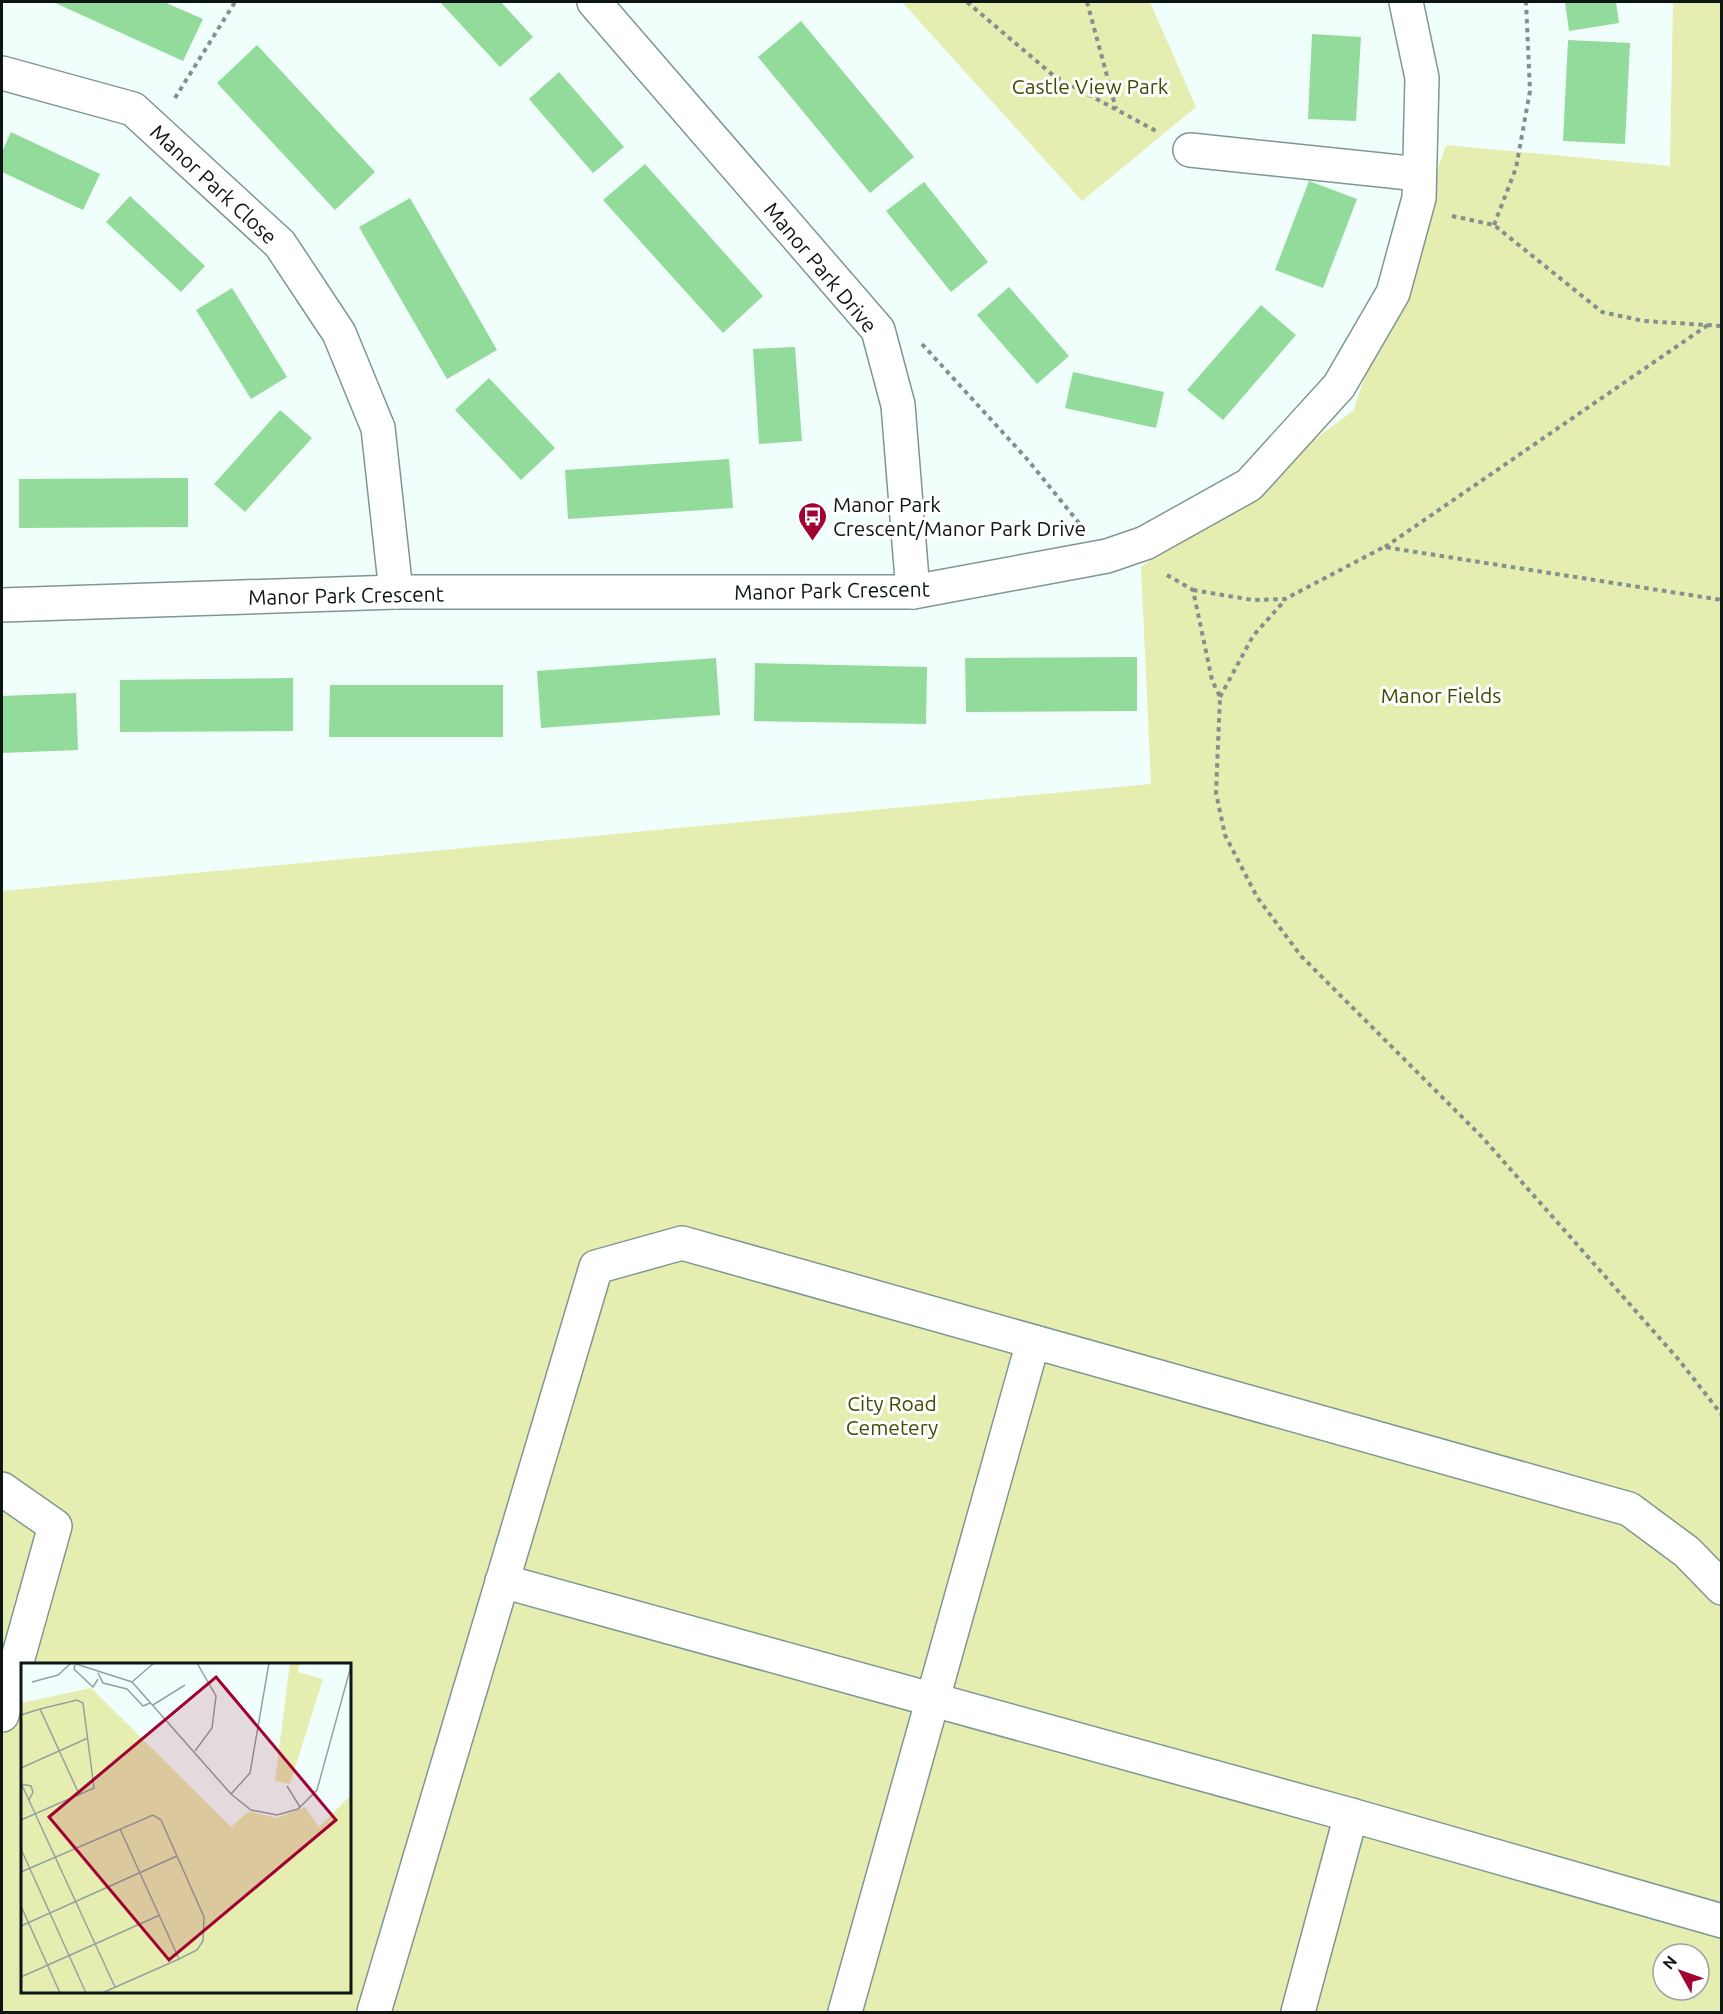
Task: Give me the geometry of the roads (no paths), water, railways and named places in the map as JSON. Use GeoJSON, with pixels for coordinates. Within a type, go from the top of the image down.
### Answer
{"type":"FeatureCollection","features":[{"type":"Feature","properties":{"kind":"street","name":"Manor Park Drive"},"geometry":{"type":"LineString","coordinates":[[594,2],[878,330],[898,405],[913,592]]}},
{"type":"Feature","properties":{"kind":"street","name":"Manor Park Crescent"},"geometry":{"type":"LineString","coordinates":[[2,605],[396,592],[913,592],[1107,556],[1145,543],[1249,485],[1339,386],[1393,293],[1419,198],[1422,78],[1406,2]]}},
{"type":"Feature","properties":{"kind":"street","name":"Manor Park Close"},"geometry":{"type":"LineString","coordinates":[[2,73],[133,109],[280,244],[339,333],[378,428],[396,592]]}},
{"type":"Feature","properties":{"kind":"street"},"geometry":{"type":"LineString","coordinates":[[1190,150],[1419,174]]}},
{"type":"Feature","properties":{"kind":"street"},"geometry":{"type":"LineString","coordinates":[[374,2013],[596,1267],[682,1243],[1629,1509],[1687,1552],[1722,1588]]}},
{"type":"Feature","properties":{"kind":"street"},"geometry":{"type":"LineString","coordinates":[[845,2013],[1033,1342]]}},
{"type":"Feature","properties":{"kind":"street"},"geometry":{"type":"LineString","coordinates":[[2,1489],[56,1526],[8,1668],[2,1715]]}},
{"type":"Feature","properties":{"kind":"street"},"geometry":{"type":"LineString","coordinates":[[502,1581],[1351,1815],[1722,1921]]}},
{"type":"Feature","properties":{"kind":"street"},"geometry":{"type":"LineString","coordinates":[[1298,2013],[1351,1815]]}},
{"type":"Feature","properties":{"kind":"place","name":"Manor Park Crescent/Manor Park Drive"},"geometry":{"type":"Point","coordinates":[812,542]}},
{"type":"Feature","properties":{"kind":"park label","name":"Castle View Park"},"geometry":{"type":"Point","coordinates":[1090,86]}},
{"type":"Feature","properties":{"kind":"park label","name":"Manor Fields"},"geometry":{"type":"Point","coordinates":[1441,695]}},
{"type":"Feature","properties":{"kind":"park label","name":"City Road Cemetery"},"geometry":{"type":"Point","coordinates":[892,1415]}}]}
